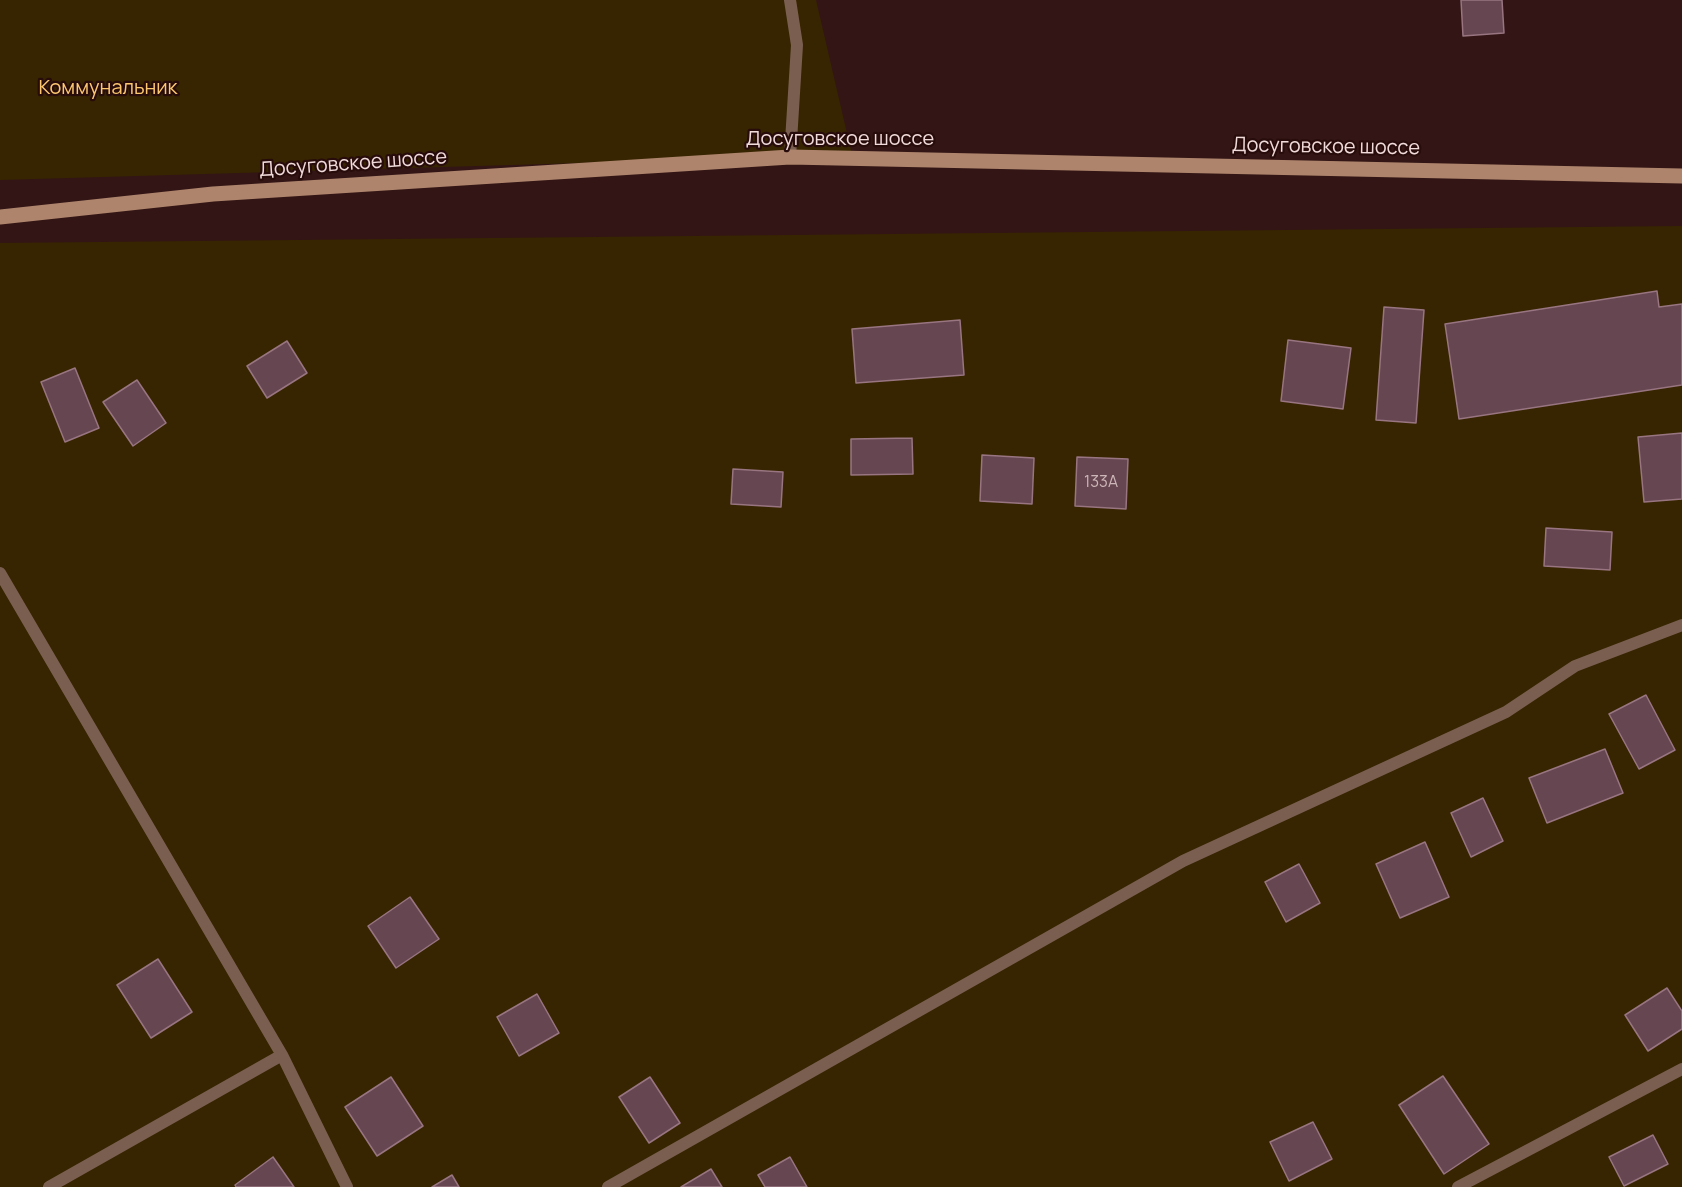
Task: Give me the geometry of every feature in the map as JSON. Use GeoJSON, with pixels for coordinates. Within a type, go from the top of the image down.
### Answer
{"type":"FeatureCollection","features":[{"type":"Feature","properties":{"kind":"main road","name":"Досуговское шоссе"},"geometry":{"type":"LineString","coordinates":[[0,217],[213,194],[790,157],[1682,176]]}},
{"type":"Feature","properties":{"kind":"lane"},"geometry":{"type":"LineString","coordinates":[[790,0],[797,45],[790,157]]}},
{"type":"Feature","properties":{"kind":"lane"},"geometry":{"type":"LineString","coordinates":[[0,573],[282,1055],[347,1187]]}},
{"type":"Feature","properties":{"kind":"lane"},"geometry":{"type":"LineString","coordinates":[[608,1187],[1183,861],[1506,712],[1575,666],[1682,626]]}},
{"type":"Feature","properties":{"kind":"lane"},"geometry":{"type":"LineString","coordinates":[[49,1187],[282,1055]]}},
{"type":"Feature","properties":{"kind":"lane"},"geometry":{"type":"LineString","coordinates":[[1458,1187],[1682,1069]]}},
{"type":"Feature","properties":{"kind":"green space","name":"Коммунальник"},"geometry":{"type":"Polygon","coordinates":[[[0,0],[816,0],[852,155],[0,180],[0,0]]]}},
{"type":"Feature","properties":{"kind":"green space"},"geometry":{"type":"Polygon","coordinates":[[[1682,226],[1682,1187],[0,1187],[0,243],[1682,226]]]}},
{"type":"Feature","properties":{"kind":"building"},"geometry":{"type":"Polygon","coordinates":[[[1461,0],[1502,0],[1504,33],[1463,36],[1461,0]]]}},
{"type":"Feature","properties":{"kind":"building"},"geometry":{"type":"Polygon","coordinates":[[[1657,291],[1659,307],[1682,304],[1682,385],[1459,419],[1445,324],[1657,291]]]}},
{"type":"Feature","properties":{"kind":"building"},"geometry":{"type":"Polygon","coordinates":[[[1384,307],[1424,310],[1416,423],[1376,420],[1384,307]]]}},
{"type":"Feature","properties":{"kind":"building"},"geometry":{"type":"Polygon","coordinates":[[[960,320],[964,375],[856,383],[852,329],[960,320]]]}},
{"type":"Feature","properties":{"kind":"building"},"geometry":{"type":"Polygon","coordinates":[[[1288,340],[1351,348],[1343,409],[1281,401],[1288,340]]]}},
{"type":"Feature","properties":{"kind":"building"},"geometry":{"type":"Polygon","coordinates":[[[287,341],[307,373],[267,398],[247,366],[287,341]]]}},
{"type":"Feature","properties":{"kind":"building"},"geometry":{"type":"Polygon","coordinates":[[[75,368],[99,428],[65,442],[41,382],[75,368]]]}},
{"type":"Feature","properties":{"kind":"building"},"geometry":{"type":"Polygon","coordinates":[[[137,380],[166,423],[133,446],[103,402],[137,380]]]}},
{"type":"Feature","properties":{"kind":"building"},"geometry":{"type":"Polygon","coordinates":[[[1682,433],[1682,499],[1644,502],[1638,437],[1682,433]]]}},
{"type":"Feature","properties":{"kind":"building"},"geometry":{"type":"Polygon","coordinates":[[[912,438],[913,474],[851,475],[851,439],[912,438]]]}},
{"type":"Feature","properties":{"kind":"building"},"geometry":{"type":"Polygon","coordinates":[[[982,455],[1034,458],[1032,504],[980,501],[982,455]]]}},
{"type":"Feature","properties":{"kind":"building"},"geometry":{"type":"Polygon","coordinates":[[[1077,457],[1128,459],[1126,509],[1075,506],[1077,457]]]}},
{"type":"Feature","properties":{"kind":"building"},"geometry":{"type":"Polygon","coordinates":[[[733,469],[783,472],[781,507],[731,504],[733,469]]]}},
{"type":"Feature","properties":{"kind":"building"},"geometry":{"type":"Polygon","coordinates":[[[1546,528],[1612,532],[1610,570],[1544,566],[1546,528]]]}},
{"type":"Feature","properties":{"kind":"building"},"geometry":{"type":"Polygon","coordinates":[[[1646,695],[1675,750],[1639,769],[1609,714],[1646,695]]]}},
{"type":"Feature","properties":{"kind":"building"},"geometry":{"type":"Polygon","coordinates":[[[1605,749],[1623,793],[1547,823],[1529,778],[1605,749]]]}},
{"type":"Feature","properties":{"kind":"building"},"geometry":{"type":"Polygon","coordinates":[[[1483,798],[1503,841],[1471,857],[1451,813],[1483,798]]]}},
{"type":"Feature","properties":{"kind":"building"},"geometry":{"type":"Polygon","coordinates":[[[1425,842],[1449,897],[1400,918],[1376,864],[1425,842]]]}},
{"type":"Feature","properties":{"kind":"building"},"geometry":{"type":"Polygon","coordinates":[[[1299,864],[1320,903],[1286,922],[1265,882],[1299,864]]]}},
{"type":"Feature","properties":{"kind":"building"},"geometry":{"type":"Polygon","coordinates":[[[410,897],[439,939],[396,968],[368,926],[410,897]]]}},
{"type":"Feature","properties":{"kind":"building"},"geometry":{"type":"Polygon","coordinates":[[[158,959],[192,1012],[151,1038],[117,985],[158,959]]]}},
{"type":"Feature","properties":{"kind":"building"},"geometry":{"type":"Polygon","coordinates":[[[1667,988],[1682,1011],[1682,1029],[1648,1051],[1625,1015],[1667,988]]]}},
{"type":"Feature","properties":{"kind":"building"},"geometry":{"type":"Polygon","coordinates":[[[537,994],[559,1033],[519,1056],[497,1017],[537,994]]]}},
{"type":"Feature","properties":{"kind":"building"},"geometry":{"type":"Polygon","coordinates":[[[1443,1076],[1489,1144],[1444,1174],[1399,1105],[1443,1076]]]}},
{"type":"Feature","properties":{"kind":"building"},"geometry":{"type":"Polygon","coordinates":[[[391,1077],[423,1126],[377,1156],[345,1107],[391,1077]]]}},
{"type":"Feature","properties":{"kind":"building"},"geometry":{"type":"Polygon","coordinates":[[[650,1077],[680,1123],[649,1143],[619,1097],[650,1077]]]}},
{"type":"Feature","properties":{"kind":"building"},"geometry":{"type":"Polygon","coordinates":[[[1313,1122],[1332,1159],[1289,1181],[1270,1142],[1313,1122]]]}},
{"type":"Feature","properties":{"kind":"building"},"geometry":{"type":"Polygon","coordinates":[[[1653,1135],[1668,1164],[1624,1186],[1609,1157],[1653,1135]]]}},
{"type":"Feature","properties":{"kind":"building"},"geometry":{"type":"Polygon","coordinates":[[[273,1157],[294,1187],[236,1187],[235,1185],[273,1157]]]}},
{"type":"Feature","properties":{"kind":"building"},"geometry":{"type":"Polygon","coordinates":[[[790,1157],[807,1187],[765,1187],[758,1175],[790,1157]]]}},
{"type":"Feature","properties":{"kind":"building"},"geometry":{"type":"Polygon","coordinates":[[[711,1169],[722,1187],[681,1187],[711,1169]]]}},
{"type":"Feature","properties":{"kind":"building"},"geometry":{"type":"Polygon","coordinates":[[[452,1175],[459,1187],[432,1187],[452,1175]]]}}]}
